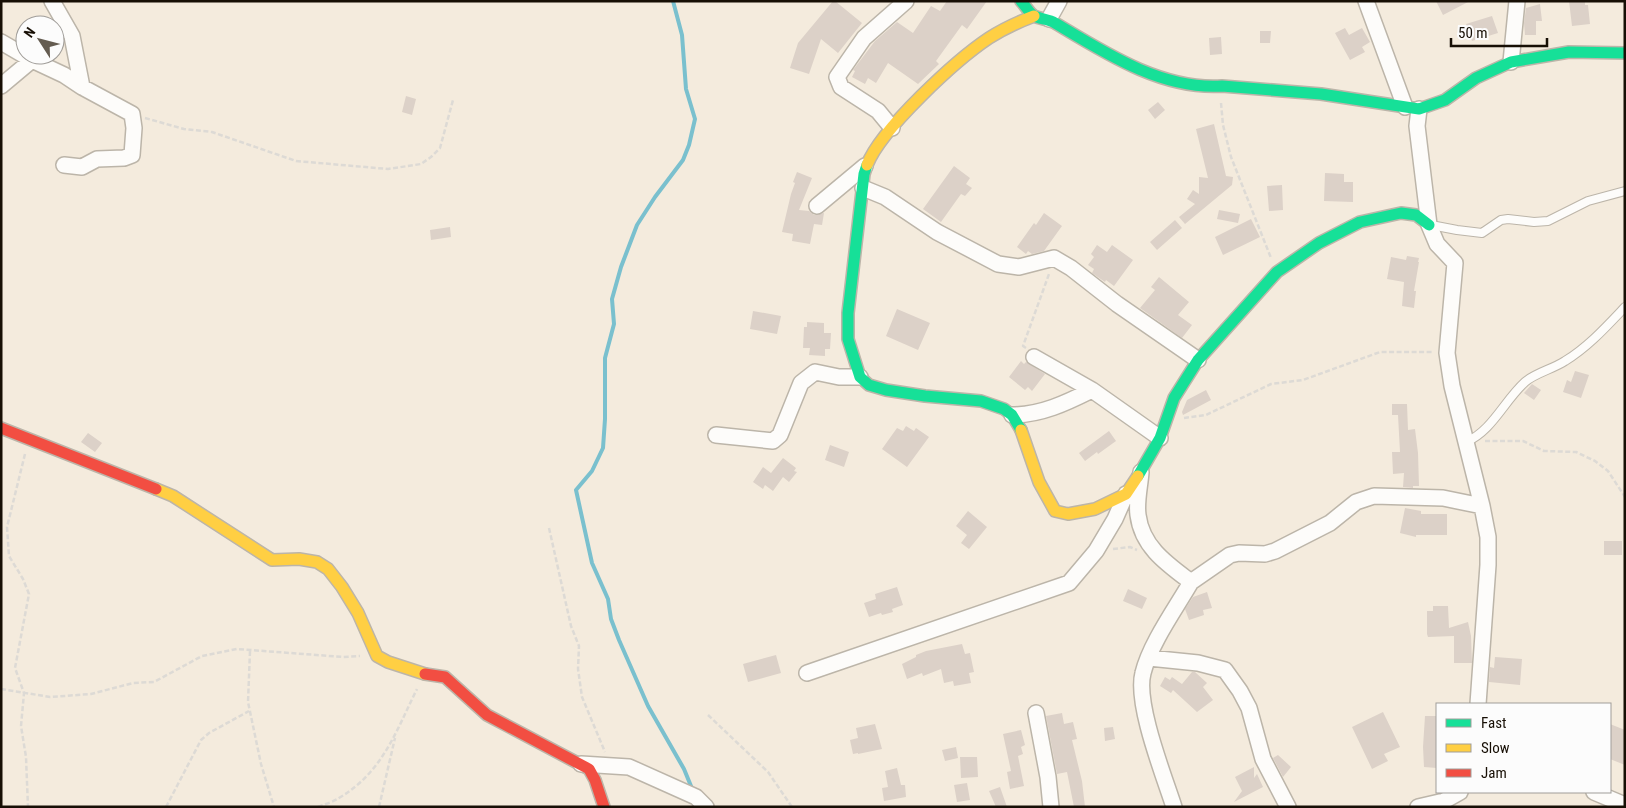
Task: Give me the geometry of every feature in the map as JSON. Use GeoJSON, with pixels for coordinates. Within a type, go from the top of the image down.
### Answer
{"type":"FeatureCollection","features":[{"type":"Feature","properties":{"kind":"street"},"geometry":{"type":"LineString","coordinates":[[52,1],[72,36],[82,87]]}},
{"type":"Feature","properties":{"kind":"street"},"geometry":{"type":"LineString","coordinates":[[892,128],[878,111],[841,87],[837,77],[864,38],[906,1]]}},
{"type":"Feature","properties":{"kind":"street"},"geometry":{"type":"LineString","coordinates":[[1021,1],[1034,16]]}},
{"type":"Feature","properties":{"kind":"street"},"geometry":{"type":"LineString","coordinates":[[1049,19],[1059,1]]}},
{"type":"Feature","properties":{"kind":"street"},"geometry":{"type":"LineString","coordinates":[[1366,1],[1412,108],[1417,126],[1429,225],[1438,244],[1455,263],[1447,353],[1452,386],[1470,440],[1488,537],[1488,566],[1478,703]]}},
{"type":"Feature","properties":{"kind":"street"},"geometry":{"type":"LineString","coordinates":[[1510,62],[1517,1]]}},
{"type":"Feature","properties":{"kind":"street"},"geometry":{"type":"LineString","coordinates":[[1092,390],[1066,403],[1030,415],[1012,415],[997,406],[981,401],[886,390],[870,385],[860,377],[848,339],[848,313],[865,166],[872,152],[892,128],[931,88],[984,42],[1008,27],[1034,16],[1049,19],[1096,48],[1145,72],[1192,86],[1222,86],[1321,94],[1412,108],[1445,100],[1476,78],[1510,62],[1569,52],[1625,53]]}},
{"type":"Feature","properties":{"kind":"street"},"geometry":{"type":"LineString","coordinates":[[1,42],[15,50]]}},
{"type":"Feature","properties":{"kind":"street"},"geometry":{"type":"LineString","coordinates":[[1,86],[26,65]]}},
{"type":"Feature","properties":{"kind":"street"},"geometry":{"type":"LineString","coordinates":[[43,65],[132,114],[134,128],[132,155],[124,158],[97,159],[82,167],[64,165]]}},
{"type":"Feature","properties":{"kind":"street"},"geometry":{"type":"LineString","coordinates":[[817,206],[865,166]]}},
{"type":"Feature","properties":{"kind":"street"},"geometry":{"type":"LineString","coordinates":[[863,188],[885,197],[937,232],[998,264],[1019,267],[1054,258],[1072,268],[1117,304],[1198,360]]}},
{"type":"Feature","properties":{"kind":"street"},"geometry":{"type":"LineString","coordinates":[[807,672],[1070,583],[1096,551],[1115,519],[1126,494],[1160,438],[1174,398],[1198,360],[1277,272],[1319,243],[1360,222],[1401,213],[1416,215],[1429,225]]}},
{"type":"Feature","properties":{"kind":"street"},"geometry":{"type":"LineString","coordinates":[[1034,357],[1092,390],[1160,438]]}},
{"type":"Feature","properties":{"kind":"street"},"geometry":{"type":"LineString","coordinates":[[716,435],[772,441],[780,435],[801,383],[815,372],[839,377],[860,377]]}},
{"type":"Feature","properties":{"kind":"street"},"geometry":{"type":"LineString","coordinates":[[1012,415],[1025,440],[1038,482],[1055,511],[1068,514],[1095,508],[1126,494]]}},
{"type":"Feature","properties":{"kind":"street"},"geometry":{"type":"LineString","coordinates":[[1,428],[172,496],[272,560],[299,559],[318,562],[328,569],[342,587],[358,613],[377,656],[388,662],[425,674],[446,677],[487,715],[589,769],[595,780],[604,807]]}},
{"type":"Feature","properties":{"kind":"street"},"geometry":{"type":"LineString","coordinates":[[1141,472],[1138,513],[1142,533],[1162,560],[1191,582]]}},
{"type":"Feature","properties":{"kind":"street"},"geometry":{"type":"LineString","coordinates":[[1174,807],[1141,697],[1142,674],[1164,627],[1191,582],[1230,555],[1239,553],[1265,554],[1275,551],[1330,523],[1356,502],[1374,496],[1443,498],[1482,506]]}},
{"type":"Feature","properties":{"kind":"street"},"geometry":{"type":"LineString","coordinates":[[1149,658],[1198,663],[1225,670],[1249,708],[1263,759],[1288,807]]}},
{"type":"Feature","properties":{"kind":"street"},"geometry":{"type":"LineString","coordinates":[[1036,714],[1048,776],[1051,807]]}},
{"type":"Feature","properties":{"kind":"street"},"geometry":{"type":"LineString","coordinates":[[581,764],[629,767],[696,797],[706,807]]}},
{"type":"Feature","properties":{"kind":"street"},"geometry":{"type":"LineString","coordinates":[[1418,807],[1442,804],[1458,793]]}},
{"type":"Feature","properties":{"kind":"street"},"geometry":{"type":"LineString","coordinates":[[1596,793],[1625,805]]}},
{"type":"Feature","properties":{"kind":"lane"},"geometry":{"type":"LineString","coordinates":[[1429,225],[1482,233],[1501,220],[1548,221],[1588,201],[1625,191]]}},
{"type":"Feature","properties":{"kind":"lane"},"geometry":{"type":"LineString","coordinates":[[1470,440],[1489,424],[1526,381],[1565,362],[1596,339],[1625,307]]}},
{"type":"Feature","properties":{"kind":"path"},"geometry":{"type":"LineString","coordinates":[[1222,86],[1222,125],[1232,157],[1277,272]]}},
{"type":"Feature","properties":{"kind":"path"},"geometry":{"type":"LineString","coordinates":[[132,114],[184,129],[212,132],[296,161],[388,170],[421,164],[440,148],[453,100]]}},
{"type":"Feature","properties":{"kind":"path"},"geometry":{"type":"LineString","coordinates":[[1034,357],[1024,346],[1054,258]]}},
{"type":"Feature","properties":{"kind":"path"},"geometry":{"type":"LineString","coordinates":[[1179,419],[1206,415],[1271,384],[1303,380],[1380,352],[1447,353]]}},
{"type":"Feature","properties":{"kind":"path"},"geometry":{"type":"LineString","coordinates":[[28,807],[26,757],[21,726],[24,693],[15,668],[28,594],[23,579],[9,556],[7,527],[29,438]]}},
{"type":"Feature","properties":{"kind":"path"},"geometry":{"type":"LineString","coordinates":[[1470,440],[1489,442],[1523,441],[1544,451],[1576,452],[1595,461],[1608,471],[1625,497]]}},
{"type":"Feature","properties":{"kind":"path"},"geometry":{"type":"LineString","coordinates":[[550,528],[571,626],[579,646],[578,668],[582,697],[611,765]]}},
{"type":"Feature","properties":{"kind":"path"},"geometry":{"type":"LineString","coordinates":[[1096,551],[1130,547],[1162,560]]}},
{"type":"Feature","properties":{"kind":"path"},"geometry":{"type":"LineString","coordinates":[[1,689],[50,697],[91,694],[133,683],[154,682],[202,656],[237,649],[343,657],[377,656]]}},
{"type":"Feature","properties":{"kind":"path"},"geometry":{"type":"LineString","coordinates":[[250,651],[249,711],[261,764],[274,807]]}},
{"type":"Feature","properties":{"kind":"path"},"geometry":{"type":"LineString","coordinates":[[318,807],[339,798],[372,772],[396,737],[425,674]]}},
{"type":"Feature","properties":{"kind":"path"},"geometry":{"type":"LineString","coordinates":[[166,807],[201,740],[249,711]]}},
{"type":"Feature","properties":{"kind":"path"},"geometry":{"type":"LineString","coordinates":[[708,715],[768,772],[792,807]]}},
{"type":"Feature","properties":{"kind":"path"},"geometry":{"type":"LineString","coordinates":[[379,807],[396,737]]}},
{"type":"Feature","properties":{"kind":"building"},"geometry":{"type":"Polygon","coordinates":[[[833,1],[862,23],[838,53],[821,39],[809,74],[790,68],[798,43],[833,1]]]}},
{"type":"Feature","properties":{"kind":"building"},"geometry":{"type":"Polygon","coordinates":[[[947,1],[987,1],[967,29],[962,25],[936,61],[939,64],[918,84],[888,63],[876,83],[868,78],[865,84],[852,77],[855,71],[853,70],[875,41],[897,22],[913,33],[931,6],[940,11],[947,1]]]}},
{"type":"Feature","properties":{"kind":"building"},"geometry":{"type":"Polygon","coordinates":[[[1436,1],[1470,1],[1443,15],[1436,1]]]}},
{"type":"Feature","properties":{"kind":"building"},"geometry":{"type":"Polygon","coordinates":[[[1569,1],[1585,1],[1585,5],[1588,5],[1590,24],[1572,26],[1569,1]]]}},
{"type":"Feature","properties":{"kind":"building"},"geometry":{"type":"Polygon","coordinates":[[[1540,4],[1542,21],[1536,21],[1536,35],[1525,35],[1526,8],[1540,4]]]}},
{"type":"Feature","properties":{"kind":"building"},"geometry":{"type":"Polygon","coordinates":[[[1492,16],[1498,33],[1472,41],[1466,24],[1492,16]]]}},
{"type":"Feature","properties":{"kind":"building"},"geometry":{"type":"Polygon","coordinates":[[[1345,28],[1349,35],[1362,28],[1370,42],[1362,47],[1365,52],[1350,60],[1335,33],[1345,28]]]}},
{"type":"Feature","properties":{"kind":"building"},"geometry":{"type":"Polygon","coordinates":[[[1260,31],[1271,31],[1270,43],[1260,43],[1260,31]]]}},
{"type":"Feature","properties":{"kind":"building"},"geometry":{"type":"Polygon","coordinates":[[[1221,37],[1222,54],[1210,55],[1209,38],[1221,37]]]}},
{"type":"Feature","properties":{"kind":"building"},"geometry":{"type":"Polygon","coordinates":[[[406,96],[416,99],[412,115],[402,112],[406,96]]]}},
{"type":"Feature","properties":{"kind":"building"},"geometry":{"type":"Polygon","coordinates":[[[1158,102],[1165,110],[1155,119],[1148,110],[1158,102]]]}},
{"type":"Feature","properties":{"kind":"building"},"geometry":{"type":"Polygon","coordinates":[[[1214,124],[1226,176],[1233,177],[1232,185],[1185,224],[1179,217],[1195,204],[1187,199],[1193,190],[1199,194],[1199,177],[1208,178],[1196,129],[1214,124]]]}},
{"type":"Feature","properties":{"kind":"building"},"geometry":{"type":"Polygon","coordinates":[[[954,166],[970,178],[966,184],[972,188],[965,196],[961,194],[941,222],[923,209],[954,166]]]}},
{"type":"Feature","properties":{"kind":"building"},"geometry":{"type":"Polygon","coordinates":[[[797,172],[812,178],[799,210],[809,211],[814,215],[824,213],[822,225],[814,224],[810,244],[792,241],[793,234],[782,232],[797,172]]]}},
{"type":"Feature","properties":{"kind":"building"},"geometry":{"type":"Polygon","coordinates":[[[1325,173],[1344,174],[1344,182],[1353,182],[1353,202],[1324,201],[1325,173]]]}},
{"type":"Feature","properties":{"kind":"building"},"geometry":{"type":"Polygon","coordinates":[[[1282,185],[1283,210],[1269,211],[1267,186],[1282,185]]]}},
{"type":"Feature","properties":{"kind":"building"},"geometry":{"type":"Polygon","coordinates":[[[1219,210],[1240,214],[1238,223],[1217,219],[1219,210]]]}},
{"type":"Feature","properties":{"kind":"building"},"geometry":{"type":"Polygon","coordinates":[[[1044,213],[1062,226],[1044,251],[1032,254],[1028,251],[1026,254],[1017,247],[1034,223],[1036,225],[1044,213]]]}},
{"type":"Feature","properties":{"kind":"building"},"geometry":{"type":"Polygon","coordinates":[[[1251,219],[1260,237],[1223,255],[1215,237],[1251,219]]]}},
{"type":"Feature","properties":{"kind":"building"},"geometry":{"type":"Polygon","coordinates":[[[1175,220],[1182,228],[1157,250],[1150,242],[1175,220]]]}},
{"type":"Feature","properties":{"kind":"building"},"geometry":{"type":"Polygon","coordinates":[[[450,227],[451,237],[431,240],[430,230],[450,227]]]}},
{"type":"Feature","properties":{"kind":"building"},"geometry":{"type":"Polygon","coordinates":[[[1097,245],[1107,252],[1112,245],[1133,260],[1114,286],[1092,273],[1094,269],[1088,265],[1094,257],[1091,254],[1097,245]]]}},
{"type":"Feature","properties":{"kind":"building"},"geometry":{"type":"Polygon","coordinates":[[[1407,256],[1419,258],[1414,291],[1416,291],[1414,308],[1402,306],[1404,282],[1387,279],[1391,257],[1406,260],[1407,256]]]}},
{"type":"Feature","properties":{"kind":"building"},"geometry":{"type":"Polygon","coordinates":[[[1159,277],[1189,302],[1178,315],[1192,325],[1182,338],[1140,308],[1155,290],[1151,287],[1159,277]]]}},
{"type":"Feature","properties":{"kind":"building"},"geometry":{"type":"Polygon","coordinates":[[[897,309],[930,323],[918,350],[886,336],[897,309]]]}},
{"type":"Feature","properties":{"kind":"building"},"geometry":{"type":"Polygon","coordinates":[[[753,311],[781,316],[777,334],[750,329],[753,311]]]}},
{"type":"Feature","properties":{"kind":"building"},"geometry":{"type":"Polygon","coordinates":[[[807,322],[824,323],[824,333],[831,333],[830,349],[825,349],[825,356],[809,355],[810,348],[803,348],[804,327],[807,327],[807,322]]]}},
{"type":"Feature","properties":{"kind":"building"},"geometry":{"type":"Polygon","coordinates":[[[1021,361],[1024,364],[1026,362],[1045,374],[1032,391],[1028,387],[1025,390],[1009,377],[1021,361]]]}},
{"type":"Feature","properties":{"kind":"building"},"geometry":{"type":"Polygon","coordinates":[[[1575,371],[1589,375],[1581,398],[1563,392],[1567,380],[1571,382],[1575,371]]]}},
{"type":"Feature","properties":{"kind":"building"},"geometry":{"type":"Polygon","coordinates":[[[1532,384],[1541,390],[1534,400],[1524,393],[1532,384]]]}},
{"type":"Feature","properties":{"kind":"building"},"geometry":{"type":"Polygon","coordinates":[[[1206,390],[1211,400],[1183,415],[1182,412],[1187,400],[1206,390]]]}},
{"type":"Feature","properties":{"kind":"building"},"geometry":{"type":"Polygon","coordinates":[[[1392,404],[1407,404],[1408,430],[1415,429],[1419,486],[1413,486],[1413,488],[1403,487],[1404,473],[1393,474],[1392,452],[1400,452],[1398,415],[1392,415],[1392,404]]]}},
{"type":"Feature","properties":{"kind":"building"},"geometry":{"type":"Polygon","coordinates":[[[906,426],[914,431],[916,428],[929,437],[907,467],[882,449],[897,428],[903,431],[906,426]]]}},
{"type":"Feature","properties":{"kind":"building"},"geometry":{"type":"Polygon","coordinates":[[[1109,431],[1116,441],[1085,461],[1079,453],[1109,431]]]}},
{"type":"Feature","properties":{"kind":"building"},"geometry":{"type":"Polygon","coordinates":[[[88,433],[102,443],[95,452],[81,442],[88,433]]]}},
{"type":"Feature","properties":{"kind":"building"},"geometry":{"type":"Polygon","coordinates":[[[830,445],[849,452],[844,467],[825,460],[830,445]]]}},
{"type":"Feature","properties":{"kind":"building"},"geometry":{"type":"Polygon","coordinates":[[[783,458],[796,468],[794,471],[797,472],[789,482],[783,477],[773,491],[765,485],[763,489],[753,482],[763,467],[771,473],[783,458]]]}},
{"type":"Feature","properties":{"kind":"building"},"geometry":{"type":"Polygon","coordinates":[[[1405,508],[1421,511],[1421,514],[1447,514],[1447,535],[1416,535],[1416,537],[1400,533],[1405,508]]]}},
{"type":"Feature","properties":{"kind":"building"},"geometry":{"type":"Polygon","coordinates":[[[968,511],[987,527],[969,549],[961,543],[967,535],[956,526],[968,511]]]}},
{"type":"Feature","properties":{"kind":"building"},"geometry":{"type":"Polygon","coordinates":[[[1604,541],[1622,541],[1622,555],[1604,555],[1604,541]]]}},
{"type":"Feature","properties":{"kind":"building"},"geometry":{"type":"Polygon","coordinates":[[[897,587],[903,605],[892,609],[893,612],[869,617],[864,603],[876,599],[875,594],[897,587]]]}},
{"type":"Feature","properties":{"kind":"building"},"geometry":{"type":"Polygon","coordinates":[[[1128,589],[1147,598],[1142,609],[1123,601],[1128,589]]]}},
{"type":"Feature","properties":{"kind":"building"},"geometry":{"type":"Polygon","coordinates":[[[1207,592],[1212,608],[1203,610],[1204,615],[1189,620],[1185,609],[1193,597],[1207,592]]]}},
{"type":"Feature","properties":{"kind":"building"},"geometry":{"type":"Polygon","coordinates":[[[1433,606],[1448,606],[1449,628],[1468,622],[1471,636],[1472,663],[1454,663],[1454,636],[1428,637],[1427,611],[1433,611],[1433,606]]]}},
{"type":"Feature","properties":{"kind":"building"},"geometry":{"type":"Polygon","coordinates":[[[962,644],[965,654],[970,653],[974,672],[969,673],[971,683],[954,686],[953,681],[944,683],[941,669],[923,676],[922,673],[907,679],[902,664],[916,657],[916,655],[926,651],[962,644]]]}},
{"type":"Feature","properties":{"kind":"building"},"geometry":{"type":"Polygon","coordinates":[[[776,655],[781,673],[748,682],[743,664],[776,655]]]}},
{"type":"Feature","properties":{"kind":"building"},"geometry":{"type":"Polygon","coordinates":[[[1495,657],[1522,659],[1520,685],[1489,682],[1490,667],[1494,668],[1495,657]]]}},
{"type":"Feature","properties":{"kind":"building"},"geometry":{"type":"Polygon","coordinates":[[[1192,672],[1195,672],[1207,683],[1203,687],[1213,700],[1197,712],[1173,690],[1171,693],[1160,686],[1165,677],[1170,680],[1172,677],[1182,684],[1192,672]]]}},
{"type":"Feature","properties":{"kind":"building"},"geometry":{"type":"Polygon","coordinates":[[[1383,712],[1400,747],[1384,754],[1388,761],[1372,769],[1352,727],[1383,712]]]}},
{"type":"Feature","properties":{"kind":"building"},"geometry":{"type":"Polygon","coordinates":[[[1062,713],[1064,724],[1073,722],[1077,739],[1072,740],[1082,781],[1085,807],[1074,807],[1067,772],[1057,774],[1046,716],[1062,713]]]}},
{"type":"Feature","properties":{"kind":"building"},"geometry":{"type":"Polygon","coordinates":[[[1425,716],[1436,716],[1436,768],[1424,767],[1425,716]]]}},
{"type":"Feature","properties":{"kind":"building"},"geometry":{"type":"Polygon","coordinates":[[[875,724],[882,749],[853,754],[850,740],[858,738],[856,728],[875,724]]]}},
{"type":"Feature","properties":{"kind":"building"},"geometry":{"type":"Polygon","coordinates":[[[1611,724],[1625,730],[1625,765],[1611,759],[1611,724]]]}},
{"type":"Feature","properties":{"kind":"building"},"geometry":{"type":"Polygon","coordinates":[[[1113,727],[1115,739],[1105,741],[1104,728],[1113,727]]]}},
{"type":"Feature","properties":{"kind":"building"},"geometry":{"type":"Polygon","coordinates":[[[1021,730],[1025,745],[1021,747],[1023,754],[1018,756],[1024,786],[1010,789],[1007,772],[1011,771],[1003,734],[1021,730]]]}},
{"type":"Feature","properties":{"kind":"building"},"geometry":{"type":"Polygon","coordinates":[[[956,747],[958,758],[945,761],[942,750],[956,747]]]}},
{"type":"Feature","properties":{"kind":"building"},"geometry":{"type":"Polygon","coordinates":[[[1278,755],[1291,767],[1283,777],[1273,758],[1278,755]]]}},
{"type":"Feature","properties":{"kind":"building"},"geometry":{"type":"Polygon","coordinates":[[[960,757],[977,757],[978,777],[961,778],[960,757]]]}},
{"type":"Feature","properties":{"kind":"building"},"geometry":{"type":"Polygon","coordinates":[[[1254,767],[1254,778],[1257,774],[1263,787],[1234,802],[1242,791],[1235,777],[1254,767]]]}},
{"type":"Feature","properties":{"kind":"building"},"geometry":{"type":"Polygon","coordinates":[[[897,768],[901,785],[905,785],[906,797],[884,801],[882,788],[888,787],[885,771],[897,768]]]}},
{"type":"Feature","properties":{"kind":"building"},"geometry":{"type":"Polygon","coordinates":[[[967,783],[970,800],[957,802],[954,785],[967,783]]]}},
{"type":"Feature","properties":{"kind":"building"},"geometry":{"type":"Polygon","coordinates":[[[1000,787],[1007,807],[996,807],[989,791],[1000,787]]]}},
{"type":"Feature","properties":{"kind":"waterway"},"geometry":{"type":"LineString","coordinates":[[673,1],[682,35],[686,89],[695,119],[689,145],[683,160],[637,225],[621,267],[612,299],[614,324],[605,358],[603,448],[592,471],[576,490],[592,563],[608,599],[611,619],[619,640],[648,706],[684,769],[693,791]]}},
{"type":"Feature","properties":{"kind":"traffic: fast"},"geometry":{"type":"LineString","coordinates":[[1021,1],[1034,16],[1053,22],[1135,67],[1156,76],[1178,82],[1200,86],[1321,94],[1419,109],[1445,100],[1476,78],[1511,62],[1569,52],[1625,53]]}},
{"type":"Feature","properties":{"kind":"traffic: fast"},"geometry":{"type":"LineString","coordinates":[[867,165],[864,174],[848,313],[848,339],[860,377],[869,385],[886,390],[981,401],[1004,409],[1012,415],[1021,430]]}},
{"type":"Feature","properties":{"kind":"traffic: fast"},"geometry":{"type":"LineString","coordinates":[[1138,476],[1160,438],[1174,398],[1198,360],[1277,272],[1319,243],[1360,222],[1401,213],[1416,215],[1429,225]]}},
{"type":"Feature","properties":{"kind":"traffic: slow"},"geometry":{"type":"LineString","coordinates":[[867,165],[887,133],[940,78],[989,38],[1034,16]]}},
{"type":"Feature","properties":{"kind":"traffic: slow"},"geometry":{"type":"LineString","coordinates":[[1021,430],[1039,482],[1055,511],[1068,514],[1095,509],[1126,494],[1138,476]]}},
{"type":"Feature","properties":{"kind":"traffic: slow"},"geometry":{"type":"LineString","coordinates":[[156,489],[173,496],[272,560],[299,559],[317,562],[328,569],[358,613],[377,656],[388,662],[425,674]]}},
{"type":"Feature","properties":{"kind":"traffic: jam"},"geometry":{"type":"LineString","coordinates":[[1,428],[156,489]]}},
{"type":"Feature","properties":{"kind":"traffic: jam"},"geometry":{"type":"LineString","coordinates":[[425,674],[445,677],[487,715],[589,769],[595,780],[604,807]]}}]}
